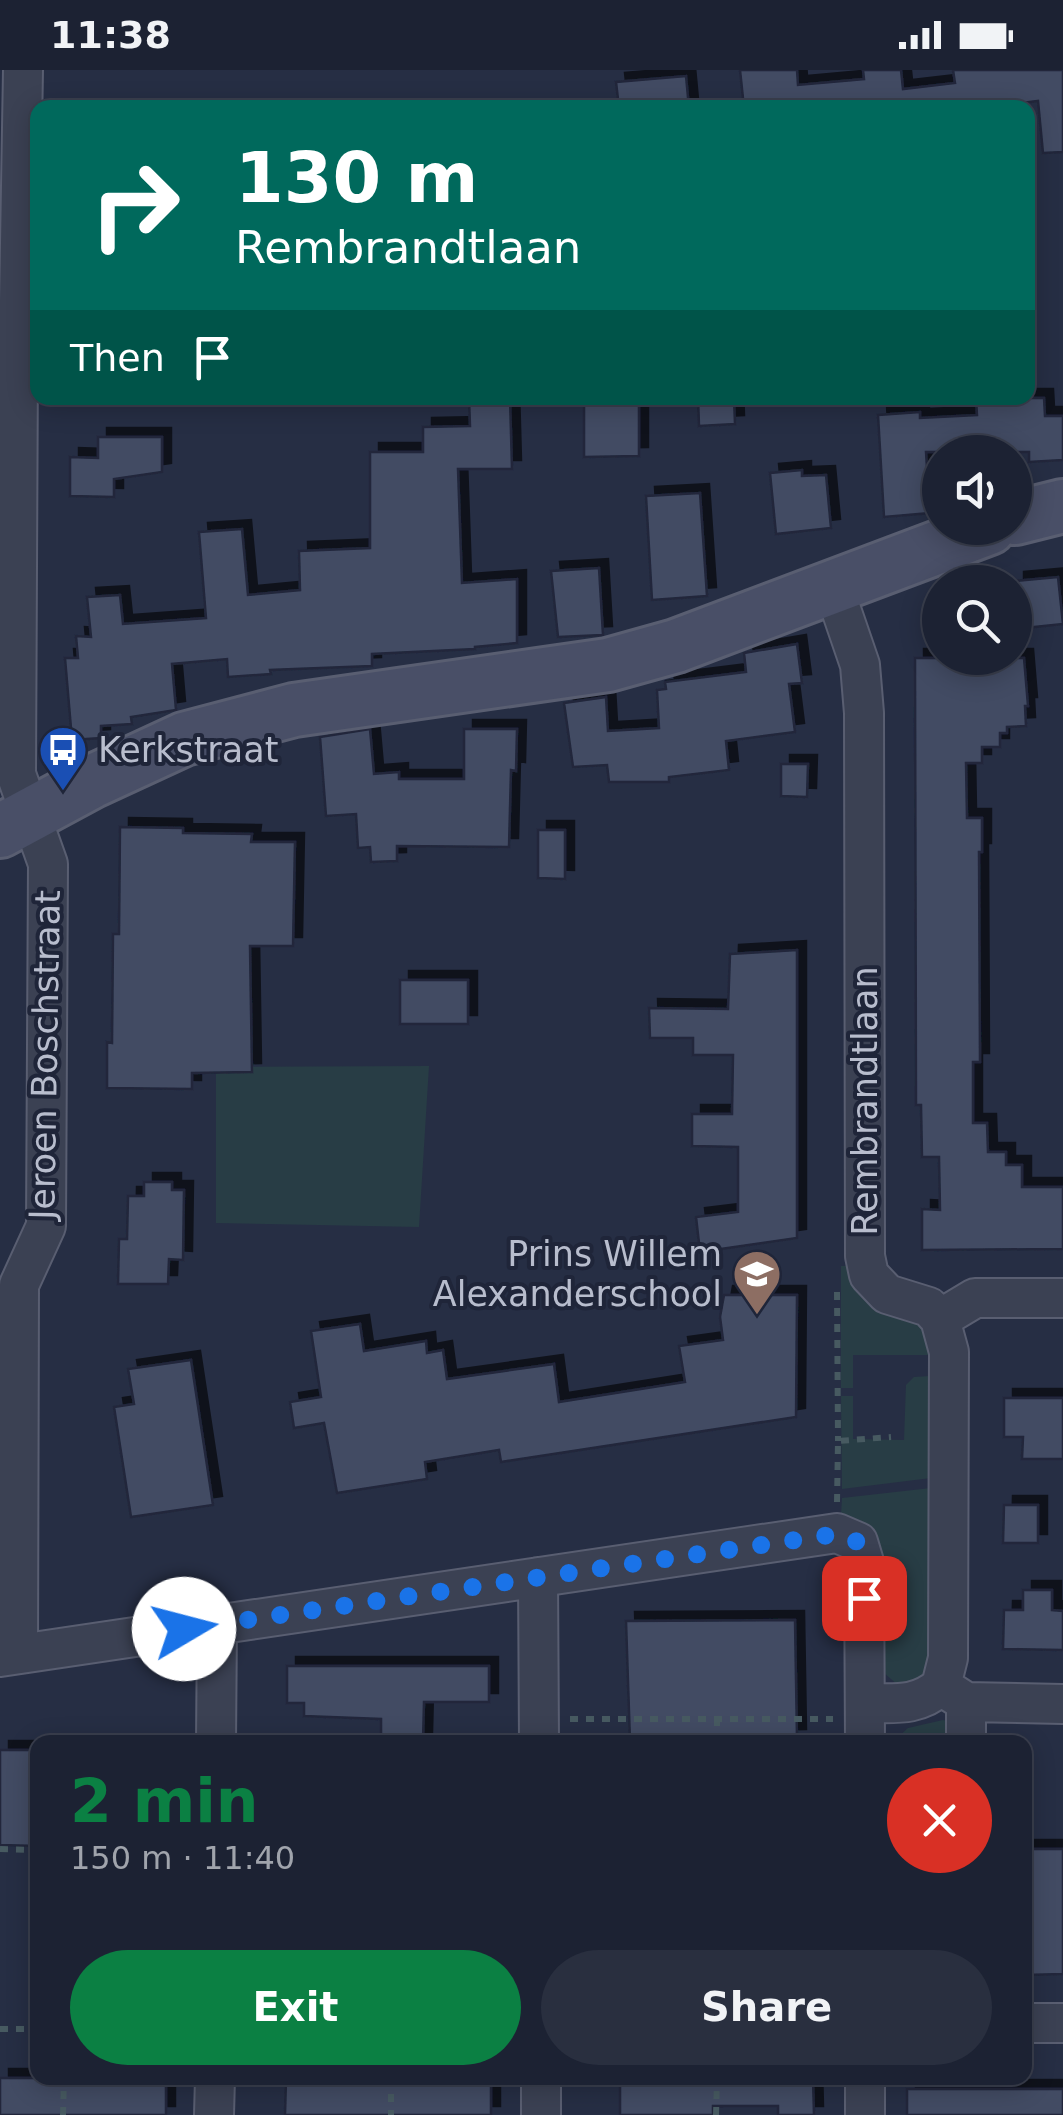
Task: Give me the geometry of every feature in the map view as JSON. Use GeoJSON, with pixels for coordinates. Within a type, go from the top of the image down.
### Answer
{"type":"FeatureCollection","features":[{"type":"Feature","properties":{"kind":"street","name":"Jeroen Boschstraat"},"geometry":{"type":"LineString","coordinates":[[9,1655],[19,1284],[46,1226],[48,864],[15,822],[11,145],[23,70]]}},
{"type":"Feature","properties":{"kind":"street"},"geometry":{"type":"LineString","coordinates":[[1032,514],[1063,506]]}},
{"type":"Feature","properties":{"kind":"street"},"geometry":{"type":"LineString","coordinates":[[15,822],[184,739],[294,710],[608,665],[676,646],[943,545]]}},
{"type":"Feature","properties":{"kind":"street","name":"Rembrandtlaan"},"geometry":{"type":"LineString","coordinates":[[833,586],[860,664],[864,713],[865,1256],[869,1275],[888,1294],[929,1307],[940,1319]]}},
{"type":"Feature","properties":{"kind":"street"},"geometry":{"type":"LineString","coordinates":[[964,1735],[948,1658],[948,1352],[940,1319],[975,1298],[1063,1298]]}},
{"type":"Feature","properties":{"kind":"street"},"geometry":{"type":"LineString","coordinates":[[9,1655],[538,1577],[847,1538],[864,1562],[865,1721],[928,1697],[954,1694],[1063,1704]]}},
{"type":"Feature","properties":{"kind":"street"},"geometry":{"type":"LineString","coordinates":[[538,1577],[539,1731]]}},
{"type":"Feature","properties":{"kind":"street"},"geometry":{"type":"LineString","coordinates":[[216,1735],[217,1624]]}},
{"type":"Feature","properties":{"kind":"street"},"geometry":{"type":"LineString","coordinates":[[1032,2023],[1063,2023]]}},
{"type":"Feature","properties":{"kind":"street"},"geometry":{"type":"LineString","coordinates":[[214,2115],[215,2085]]}},
{"type":"Feature","properties":{"kind":"street"},"geometry":{"type":"LineString","coordinates":[[541,2085],[541,2115]]}},
{"type":"Feature","properties":{"kind":"street"},"geometry":{"type":"LineString","coordinates":[[865,2085],[865,2115]]}},
{"type":"Feature","properties":{"kind":"path"},"geometry":{"type":"LineString","coordinates":[[847,1538],[838,1440],[838,1264],[865,1256]]}},
{"type":"Feature","properties":{"kind":"path"},"geometry":{"type":"LineString","coordinates":[[838,1440],[891,1437]]}},
{"type":"Feature","properties":{"kind":"path"},"geometry":{"type":"LineString","coordinates":[[717,1735],[718,1719]]}},
{"type":"Feature","properties":{"kind":"path"},"geometry":{"type":"LineString","coordinates":[[539,1731],[718,1719],[865,1721]]}},
{"type":"Feature","properties":{"kind":"path"},"geometry":{"type":"LineString","coordinates":[[0,1849],[30,1850]]}},
{"type":"Feature","properties":{"kind":"path"},"geometry":{"type":"LineString","coordinates":[[0,2029],[30,2029]]}},
{"type":"Feature","properties":{"kind":"path"},"geometry":{"type":"LineString","coordinates":[[64,2085],[64,2115]]}},
{"type":"Feature","properties":{"kind":"path"},"geometry":{"type":"LineString","coordinates":[[391,2085],[391,2115]]}},
{"type":"Feature","properties":{"kind":"path"},"geometry":{"type":"LineString","coordinates":[[716,2085],[716,2115]]}},
{"type":"Feature","properties":{"kind":"shaded area"},"geometry":{"type":"Polygon","coordinates":[[[429,1066],[419,1227],[216,1223],[216,1067],[429,1066]]]}},
{"type":"Feature","properties":{"kind":"shaded area"},"geometry":{"type":"Polygon","coordinates":[[[841,1266],[848,1266],[858,1294],[866,1301],[919,1326],[925,1332],[931,1355],[853,1355],[853,1388],[841,1388],[841,1266]]]}},
{"type":"Feature","properties":{"kind":"shaded area"},"geometry":{"type":"Polygon","coordinates":[[[930,1376],[931,1478],[842,1489],[841,1396],[853,1396],[853,1439],[904,1440],[906,1385],[914,1377],[930,1376]]]}},
{"type":"Feature","properties":{"kind":"shaded area"},"geometry":{"type":"Polygon","coordinates":[[[931,1488],[929,1671],[916,1684],[898,1685],[884,1673],[880,1663],[878,1540],[860,1520],[841,1515],[842,1498],[931,1488]]]}},
{"type":"Feature","properties":{"kind":"shaded area"},"geometry":{"type":"Polygon","coordinates":[[[943,1720],[954,1735],[900,1735],[908,1728],[943,1720]]]}},
{"type":"Feature","properties":{"kind":"building"},"geometry":{"type":"Polygon","coordinates":[[[740,70],[797,70],[798,85],[864,79],[863,70],[901,70],[903,89],[955,83],[953,70],[1063,70],[1063,152],[1043,153],[1035,100],[743,100],[740,70]]]}},
{"type":"Feature","properties":{"kind":"building"},"geometry":{"type":"Polygon","coordinates":[[[686,76],[688,100],[618,100],[616,82],[686,76]]]}},
{"type":"Feature","properties":{"kind":"building"},"geometry":{"type":"Polygon","coordinates":[[[1035,398],[1044,398],[1045,416],[1063,416],[1063,460],[1032,462],[1032,435],[922,435],[922,514],[884,517],[878,415],[920,412],[920,418],[977,415],[976,405],[1035,405],[1035,398]]]}},
{"type":"Feature","properties":{"kind":"building"},"geometry":{"type":"Polygon","coordinates":[[[469,405],[510,405],[512,469],[458,469],[462,583],[517,579],[517,643],[372,654],[372,666],[270,670],[271,674],[228,677],[227,659],[172,664],[176,710],[131,717],[132,724],[101,726],[101,738],[72,740],[65,658],[78,658],[76,636],[91,637],[87,597],[120,595],[123,624],[206,618],[199,532],[242,529],[248,595],[300,590],[299,551],[370,548],[370,452],[423,452],[423,427],[470,426],[469,405]]]}},
{"type":"Feature","properties":{"kind":"building"},"geometry":{"type":"Polygon","coordinates":[[[584,405],[639,405],[639,456],[584,457],[584,405]]]}},
{"type":"Feature","properties":{"kind":"building"},"geometry":{"type":"Polygon","coordinates":[[[698,405],[734,405],[735,424],[699,426],[698,405]]]}},
{"type":"Feature","properties":{"kind":"building"},"geometry":{"type":"Polygon","coordinates":[[[98,437],[162,437],[162,472],[114,479],[114,497],[70,496],[70,457],[98,458],[98,437]]]}},
{"type":"Feature","properties":{"kind":"building"},"geometry":{"type":"Polygon","coordinates":[[[802,470],[802,476],[826,475],[831,528],[776,534],[770,473],[802,470]]]}},
{"type":"Feature","properties":{"kind":"building"},"geometry":{"type":"Polygon","coordinates":[[[700,493],[707,596],[652,600],[646,496],[700,493]]]}},
{"type":"Feature","properties":{"kind":"building"},"geometry":{"type":"Polygon","coordinates":[[[599,568],[603,635],[558,637],[551,571],[599,568]]]}},
{"type":"Feature","properties":{"kind":"building"},"geometry":{"type":"Polygon","coordinates":[[[1058,577],[1063,624],[1032,627],[1032,579],[1058,577]]]}},
{"type":"Feature","properties":{"kind":"building"},"geometry":{"type":"Polygon","coordinates":[[[797,644],[802,683],[789,684],[795,732],[726,741],[729,770],[669,777],[669,782],[609,782],[607,765],[573,767],[564,703],[606,697],[608,731],[659,728],[657,690],[666,689],[665,682],[746,672],[744,653],[797,644]]]}},
{"type":"Feature","properties":{"kind":"building"},"geometry":{"type":"Polygon","coordinates":[[[915,658],[922,658],[922,675],[1025,675],[1026,726],[1007,727],[1007,733],[1000,733],[1000,747],[982,747],[982,763],[966,763],[967,818],[982,818],[980,1062],[973,1062],[973,1123],[987,1123],[988,1152],[1006,1152],[1006,1165],[1022,1165],[1022,1187],[1063,1187],[1063,1249],[922,1250],[922,1209],[940,1210],[939,1157],[922,1157],[921,1105],[916,1105],[915,658]]]}},
{"type":"Feature","properties":{"kind":"building"},"geometry":{"type":"Polygon","coordinates":[[[370,729],[374,774],[399,772],[399,779],[464,779],[464,729],[517,729],[516,771],[511,770],[509,847],[397,846],[397,861],[371,862],[370,847],[358,848],[356,814],[326,816],[320,737],[370,729]]]}},
{"type":"Feature","properties":{"kind":"building"},"geometry":{"type":"Polygon","coordinates":[[[781,764],[808,764],[807,797],[781,796],[781,764]]]}},
{"type":"Feature","properties":{"kind":"building"},"geometry":{"type":"Polygon","coordinates":[[[120,827],[183,828],[183,833],[252,834],[251,842],[295,842],[293,946],[250,946],[252,1072],[192,1073],[192,1089],[107,1088],[107,1042],[112,1043],[113,934],[119,934],[120,827]]]}},
{"type":"Feature","properties":{"kind":"building"},"geometry":{"type":"Polygon","coordinates":[[[538,830],[565,830],[565,879],[538,878],[538,830]]]}},
{"type":"Feature","properties":{"kind":"building"},"geometry":{"type":"Polygon","coordinates":[[[797,950],[797,1238],[700,1252],[696,1217],[738,1212],[738,1147],[692,1146],[692,1114],[732,1114],[733,1055],[693,1055],[693,1038],[650,1038],[649,1008],[728,1009],[730,954],[797,950]]]}},
{"type":"Feature","properties":{"kind":"building"},"geometry":{"type":"Polygon","coordinates":[[[400,980],[468,980],[468,1024],[400,1024],[400,980]]]}},
{"type":"Feature","properties":{"kind":"building"},"geometry":{"type":"Polygon","coordinates":[[[144,1182],[172,1182],[172,1190],[184,1190],[183,1260],[169,1259],[168,1284],[118,1284],[119,1239],[127,1239],[128,1196],[144,1196],[144,1182]]]}},
{"type":"Feature","properties":{"kind":"building"},"geometry":{"type":"Polygon","coordinates":[[[724,1295],[797,1295],[796,1417],[501,1462],[499,1450],[425,1462],[427,1479],[337,1493],[324,1423],[294,1428],[290,1402],[321,1397],[311,1331],[360,1324],[364,1351],[426,1341],[427,1353],[443,1350],[447,1379],[554,1364],[559,1402],[685,1382],[679,1346],[723,1340],[720,1317],[724,1295]]]}},
{"type":"Feature","properties":{"kind":"building"},"geometry":{"type":"Polygon","coordinates":[[[191,1360],[213,1505],[131,1517],[114,1407],[134,1404],[128,1369],[191,1360]]]}},
{"type":"Feature","properties":{"kind":"building"},"geometry":{"type":"Polygon","coordinates":[[[1004,1398],[1063,1398],[1063,1459],[1022,1459],[1023,1437],[1004,1437],[1004,1398]]]}},
{"type":"Feature","properties":{"kind":"building"},"geometry":{"type":"Polygon","coordinates":[[[1004,1505],[1038,1505],[1038,1543],[1003,1543],[1004,1505]]]}},
{"type":"Feature","properties":{"kind":"building"},"geometry":{"type":"Polygon","coordinates":[[[1023,1590],[1052,1590],[1052,1610],[1063,1611],[1063,1650],[1003,1649],[1004,1610],[1023,1610],[1023,1590]]]}},
{"type":"Feature","properties":{"kind":"building"},"geometry":{"type":"Polygon","coordinates":[[[795,1620],[797,1735],[630,1735],[626,1621],[795,1620]]]}},
{"type":"Feature","properties":{"kind":"building"},"geometry":{"type":"Polygon","coordinates":[[[287,1666],[489,1666],[489,1702],[424,1702],[423,1735],[381,1735],[381,1719],[304,1716],[304,1703],[287,1703],[287,1666]]]}},
{"type":"Feature","properties":{"kind":"building"},"geometry":{"type":"Polygon","coordinates":[[[0,1750],[30,1750],[30,1846],[0,1845],[0,1750]]]}},
{"type":"Feature","properties":{"kind":"building"},"geometry":{"type":"Polygon","coordinates":[[[1032,1849],[1063,1849],[1063,1974],[1032,1975],[1032,1849]]]}},
{"type":"Feature","properties":{"kind":"building"},"geometry":{"type":"Polygon","coordinates":[[[0,2078],[30,2078],[30,2085],[166,2085],[166,2115],[0,2115],[0,2078]]]}},
{"type":"Feature","properties":{"kind":"building"},"geometry":{"type":"Polygon","coordinates":[[[286,2085],[491,2085],[491,2115],[285,2115],[286,2085]]]}},
{"type":"Feature","properties":{"kind":"building"},"geometry":{"type":"Polygon","coordinates":[[[620,2085],[813,2085],[814,2115],[778,2115],[778,2106],[713,2106],[713,2115],[620,2115],[620,2085]]]}},
{"type":"Feature","properties":{"kind":"building"},"geometry":{"type":"Polygon","coordinates":[[[907,2089],[1063,2089],[1063,2115],[907,2115],[907,2089]]]}},
{"type":"Feature","properties":{"kind":"place","name":"Kerkstraat"},"geometry":{"type":"Point","coordinates":[63,792]}},
{"type":"Feature","properties":{"kind":"place","name":"Prins Willem Alexanderschool"},"geometry":{"type":"Point","coordinates":[757,1316]}},
{"type":"Feature","properties":{"kind":"route"},"geometry":{"type":"LineString","coordinates":[[184,1629],[837,1534],[858,1542],[864,1562],[864,1598]]}}]}
